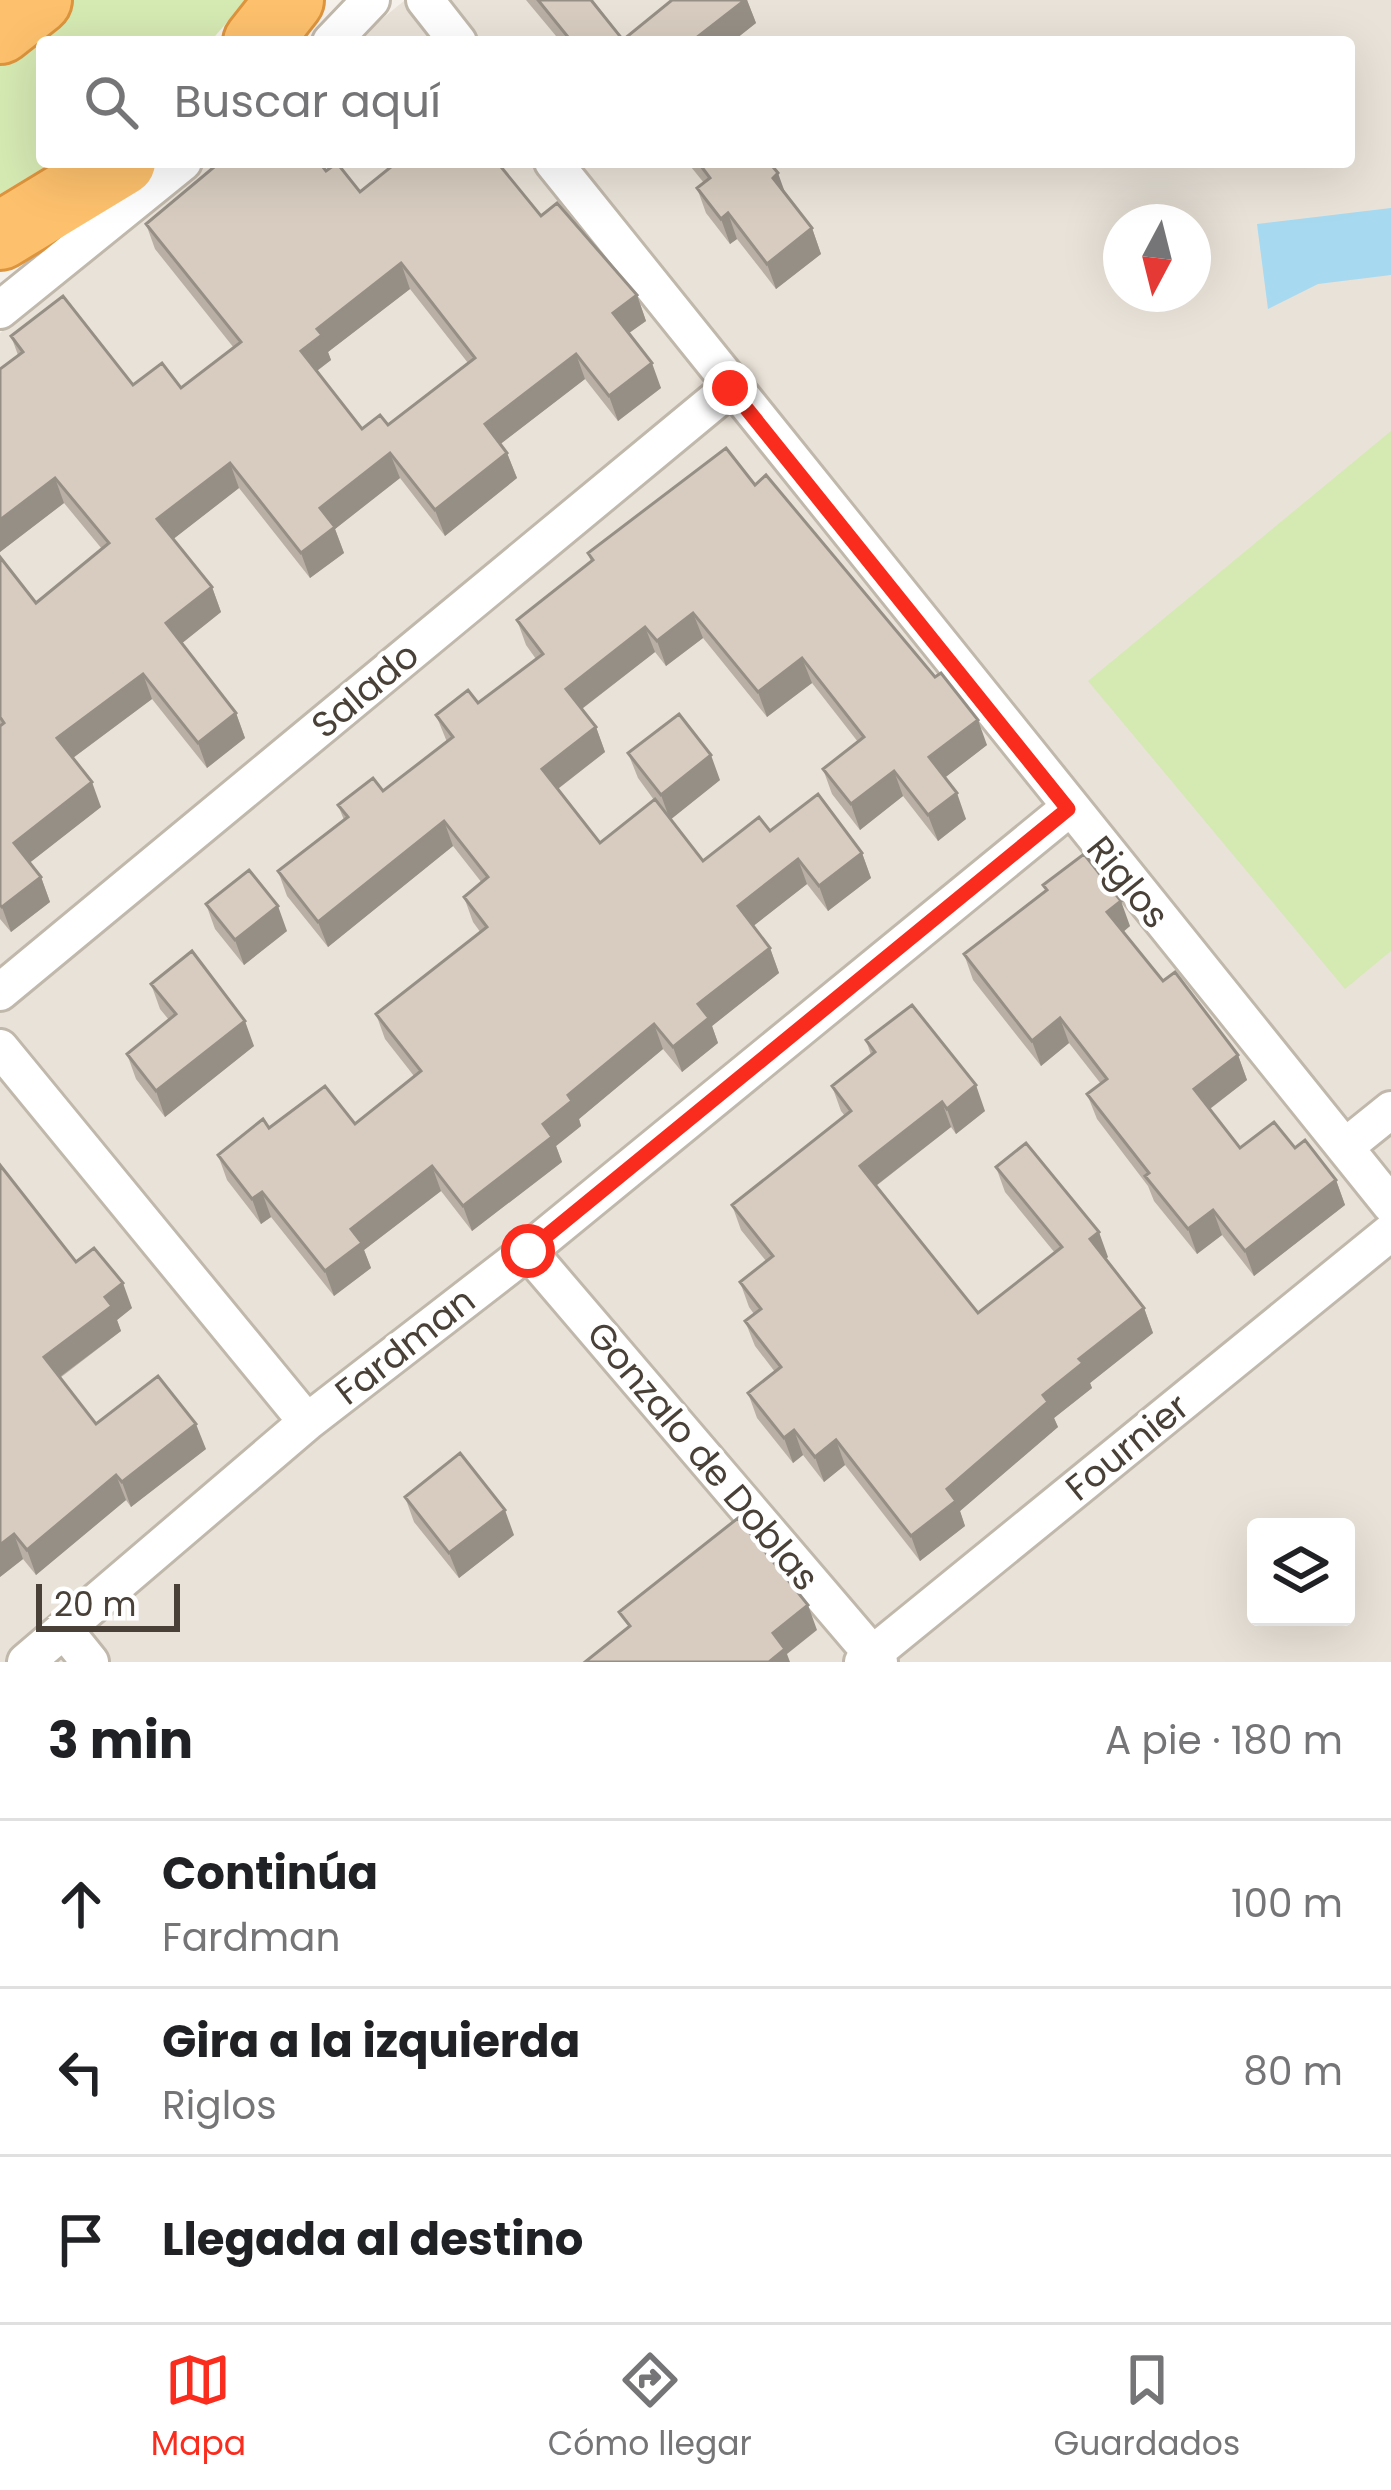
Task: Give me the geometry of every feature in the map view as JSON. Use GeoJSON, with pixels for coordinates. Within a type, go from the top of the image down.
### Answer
{"type":"FeatureCollection","features":[{"type":"Feature","properties":{"kind":"highway"},"geometry":{"type":"LineString","coordinates":[[0,30],[38,0]]}},
{"type":"Feature","properties":{"kind":"highway"},"geometry":{"type":"LineString","coordinates":[[262,36],[290,0]]}},
{"type":"Feature","properties":{"kind":"highway"},"geometry":{"type":"LineString","coordinates":[[0,236],[112,168]]}},
{"type":"Feature","properties":{"kind":"street"},"geometry":{"type":"LineString","coordinates":[[337,36],[371,0]]}},
{"type":"Feature","properties":{"kind":"street"},"geometry":{"type":"LineString","coordinates":[[425,0],[453,36]]}},
{"type":"Feature","properties":{"kind":"street"},"geometry":{"type":"LineString","coordinates":[[0,310],[176,168]]}},
{"type":"Feature","properties":{"kind":"street","name":"Riglos"},"geometry":{"type":"LineString","coordinates":[[558,168],[1068,809],[1391,1205]]}},
{"type":"Feature","properties":{"kind":"street","name":"Salado"},"geometry":{"type":"LineString","coordinates":[[0,992],[730,388]]}},
{"type":"Feature","properties":{"kind":"street","name":"Fardman"},"geometry":{"type":"LineString","coordinates":[[26,1662],[308,1422],[528,1251],[1068,809]]}},
{"type":"Feature","properties":{"kind":"street"},"geometry":{"type":"LineString","coordinates":[[0,1048],[308,1422]]}},
{"type":"Feature","properties":{"kind":"street"},"geometry":{"type":"LineString","coordinates":[[1345,1147],[1391,1110]]}},
{"type":"Feature","properties":{"kind":"street","name":"Fournier"},"geometry":{"type":"LineString","coordinates":[[872,1660],[1391,1232]]}},
{"type":"Feature","properties":{"kind":"street","name":"Gonzalo de Doblas"},"geometry":{"type":"LineString","coordinates":[[528,1251],[872,1660]]}},
{"type":"Feature","properties":{"kind":"street"},"geometry":{"type":"LineString","coordinates":[[65,1631],[90,1662]]}},
{"type":"Feature","properties":{"kind":"shaded area"},"geometry":{"type":"Polygon","coordinates":[[[405,0],[1391,0],[1391,1662],[0,1662],[0,333],[201,168],[1355,168],[1355,36],[361,36],[405,0]]]}},
{"type":"Feature","properties":{"kind":"green space"},"geometry":{"type":"Polygon","coordinates":[[[64,0],[246,0],[215,36],[36,36],[36,168],[43,168],[0,194],[0,50],[64,0]]]}},
{"type":"Feature","properties":{"kind":"green space"},"geometry":{"type":"Polygon","coordinates":[[[1391,431],[1391,951],[1345,989],[1088,681],[1391,431]]]}},
{"type":"Feature","properties":{"kind":"water"},"geometry":{"type":"Polygon","coordinates":[[[1391,208],[1391,275],[1318,284],[1268,309],[1257,224],[1391,208]]]}},
{"type":"Feature","properties":{"kind":"building"},"geometry":{"type":"Polygon","coordinates":[[[538,0],[591,0],[620,36],[567,36],[538,0]]]}},
{"type":"Feature","properties":{"kind":"building"},"geometry":{"type":"Polygon","coordinates":[[[672,0],[745,0],[699,36],[628,36],[672,0]]]}},
{"type":"Feature","properties":{"kind":"building"},"geometry":{"type":"Polygon","coordinates":[[[213,168],[341,168],[360,192],[390,168],[502,168],[541,216],[557,203],[637,295],[613,313],[652,363],[609,396],[576,354],[485,424],[507,453],[435,510],[390,453],[320,508],[335,527],[301,553],[230,463],[157,519],[212,587],[166,623],[236,713],[198,743],[143,674],[57,738],[92,782],[14,843],[41,877],[2,907],[0,557],[36,603],[109,543],[55,478],[0,520],[0,369],[23,352],[11,336],[63,296],[133,385],[162,363],[181,388],[241,342],[146,224],[213,168]],[[401,263],[317,329],[322,335],[301,351],[362,429],[380,415],[388,425],[475,358],[401,263]]]}},
{"type":"Feature","properties":{"kind":"building"},"geometry":{"type":"Polygon","coordinates":[[[702,168],[774,168],[778,173],[773,178],[812,228],[767,264],[728,213],[721,219],[697,188],[710,178],[702,168]]]}},
{"type":"Feature","properties":{"kind":"building"},"geometry":{"type":"Polygon","coordinates":[[[726,448],[755,485],[766,475],[935,677],[941,673],[978,720],[929,757],[957,793],[928,815],[894,771],[851,804],[823,769],[864,737],[802,658],[758,692],[693,613],[657,641],[645,627],[566,689],[596,727],[542,769],[600,843],[655,799],[703,861],[759,817],[770,831],[818,794],[862,853],[819,886],[798,859],[738,906],[770,948],[698,1004],[709,1018],[673,1047],[654,1024],[568,1095],[572,1101],[543,1124],[552,1137],[463,1206],[432,1166],[351,1229],[362,1243],[325,1271],[262,1192],[252,1199],[218,1155],[263,1119],[269,1128],[325,1086],[355,1124],[421,1071],[376,1014],[487,927],[464,897],[488,877],[444,821],[318,922],[278,871],[348,817],[338,805],[373,778],[383,791],[453,737],[436,715],[468,690],[478,703],[543,654],[517,620],[593,560],[588,553],[726,448]]]}},
{"type":"Feature","properties":{"kind":"building"},"geometry":{"type":"Polygon","coordinates":[[[679,714],[711,755],[661,795],[628,753],[679,714]]]}},
{"type":"Feature","properties":{"kind":"building"},"geometry":{"type":"Polygon","coordinates":[[[1084,854],[1121,901],[1107,912],[1163,981],[1175,972],[1238,1055],[1194,1089],[1240,1148],[1274,1122],[1295,1148],[1305,1140],[1336,1180],[1245,1251],[1213,1210],[1188,1229],[1087,1094],[1107,1079],[1060,1018],[1032,1041],[964,954],[1047,890],[1043,885],[1084,854]]]}},
{"type":"Feature","properties":{"kind":"building"},"geometry":{"type":"Polygon","coordinates":[[[249,870],[278,906],[235,940],[206,904],[249,870]]]}},
{"type":"Feature","properties":{"kind":"building"},"geometry":{"type":"Polygon","coordinates":[[[192,951],[245,1021],[156,1091],[127,1054],[176,1014],[151,984],[192,951]]]}},
{"type":"Feature","properties":{"kind":"building"},"geometry":{"type":"Polygon","coordinates":[[[912,1005],[976,1085],[947,1109],[942,1102],[860,1166],[978,1313],[1062,1247],[996,1167],[1026,1143],[1099,1232],[1090,1239],[1144,1308],[1079,1359],[1083,1363],[1043,1395],[1048,1402],[947,1489],[956,1501],[911,1536],[836,1440],[815,1457],[794,1430],[784,1438],[748,1393],[781,1367],[745,1321],[761,1309],[740,1282],[773,1256],[732,1205],[851,1111],[832,1086],[875,1052],[866,1040],[912,1005]]]}},
{"type":"Feature","properties":{"kind":"building"},"geometry":{"type":"Polygon","coordinates":[[[0,1165],[76,1262],[94,1248],[123,1283],[105,1297],[112,1306],[44,1357],[96,1424],[158,1376],[196,1424],[122,1482],[116,1475],[27,1550],[14,1534],[0,1545],[0,1165]]]}},
{"type":"Feature","properties":{"kind":"building"},"geometry":{"type":"Polygon","coordinates":[[[460,1453],[505,1510],[449,1553],[405,1497],[460,1453]]]}},
{"type":"Feature","properties":{"kind":"building"},"geometry":{"type":"Polygon","coordinates":[[[738,1518],[808,1605],[773,1633],[785,1649],[769,1662],[585,1662],[630,1626],[619,1612],[738,1518]]]}},
{"type":"Feature","properties":{"kind":"route"},"geometry":{"type":"LineString","coordinates":[[528,1251],[1068,809],[730,388]]}}]}
